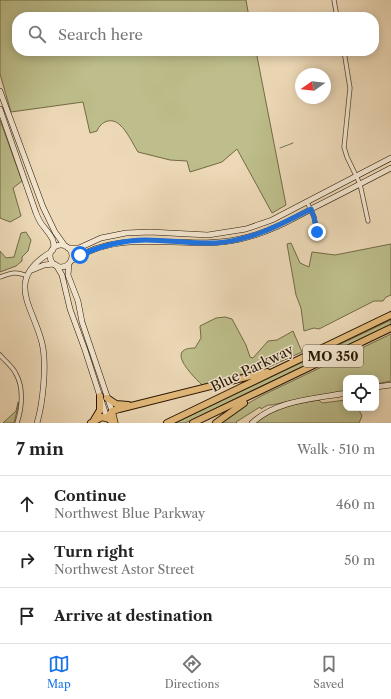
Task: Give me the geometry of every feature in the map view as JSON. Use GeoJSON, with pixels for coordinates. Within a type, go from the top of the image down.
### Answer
{"type":"FeatureCollection","features":[{"type":"Feature","properties":{"kind":"highway","name":"Blue Parkway"},"geometry":{"type":"LineString","coordinates":[[167,423],[280,369],[303,356],[391,315]]}},
{"type":"Feature","properties":{"kind":"highway","name":"Blue Parkway"},"geometry":{"type":"LineString","coordinates":[[194,423],[391,328]]}},
{"type":"Feature","properties":{"kind":"highway"},"geometry":{"type":"LineString","coordinates":[[107,421],[112,411],[280,369]]}},
{"type":"Feature","properties":{"kind":"highway"},"geometry":{"type":"LineString","coordinates":[[216,423],[237,407],[274,385]]}},
{"type":"Feature","properties":{"kind":"highway"},"geometry":{"type":"LineString","coordinates":[[93,422],[100,410],[100,396]]}},
{"type":"Feature","properties":{"kind":"highway"},"geometry":{"type":"LineString","coordinates":[[107,398],[116,404],[132,405]]}},
{"type":"Feature","properties":{"kind":"highway"},"geometry":{"type":"LineString","coordinates":[[93,422],[102,418],[114,423]]}},
{"type":"Feature","properties":{"kind":"main road"},"geometry":{"type":"LineString","coordinates":[[112,411],[114,423]]}},
{"type":"Feature","properties":{"kind":"street"},"geometry":{"type":"LineString","coordinates":[[334,0],[336,12]]}},
{"type":"Feature","properties":{"kind":"street"},"geometry":{"type":"LineString","coordinates":[[345,56],[350,88],[344,147],[347,157],[360,184],[368,221]]}},
{"type":"Feature","properties":{"kind":"street"},"geometry":{"type":"LineString","coordinates":[[0,91],[43,207],[55,232],[72,254],[69,278],[78,301],[82,322],[112,411]]}},
{"type":"Feature","properties":{"kind":"street"},"geometry":{"type":"LineString","coordinates":[[0,109],[36,213],[54,241],[52,260],[62,275],[70,310],[100,396],[107,421]]}},
{"type":"Feature","properties":{"kind":"street"},"geometry":{"type":"LineString","coordinates":[[37,423],[40,414],[44,361],[42,343],[25,296],[24,286],[34,266],[52,251],[59,246],[79,248],[101,238],[126,234],[150,232],[208,235],[235,232],[263,224],[391,158]]}},
{"type":"Feature","properties":{"kind":"street"},"geometry":{"type":"LineString","coordinates":[[0,277],[18,272],[29,274],[44,265],[55,264],[63,267],[80,255],[92,250],[123,242],[146,240],[216,243],[240,239],[276,228],[391,168]]}},
{"type":"Feature","properties":{"kind":"street"},"geometry":{"type":"LineString","coordinates":[[307,202],[314,217],[317,232]]}},
{"type":"Feature","properties":{"kind":"street"},"geometry":{"type":"LineString","coordinates":[[0,355],[17,374],[21,387],[22,398],[16,423]]}},
{"type":"Feature","properties":{"kind":"street"},"geometry":{"type":"LineString","coordinates":[[379,386],[391,384]]}},
{"type":"Feature","properties":{"kind":"street"},"geometry":{"type":"LineString","coordinates":[[252,423],[261,415],[278,406],[343,394]]}},
{"type":"Feature","properties":{"kind":"green space"},"geometry":{"type":"Polygon","coordinates":[[[0,0],[246,0],[248,12],[12,12],[12,56],[257,56],[286,205],[272,213],[237,149],[222,162],[190,172],[187,161],[170,160],[138,152],[125,131],[114,121],[107,121],[101,125],[97,131],[90,133],[83,102],[11,112],[0,74],[0,0]]]}},
{"type":"Feature","properties":{"kind":"green space"},"geometry":{"type":"Polygon","coordinates":[[[0,120],[22,181],[13,188],[21,216],[10,222],[0,218],[0,120]]]}},
{"type":"Feature","properties":{"kind":"green space"},"geometry":{"type":"Polygon","coordinates":[[[26,232],[31,240],[28,251],[22,257],[22,261],[16,266],[0,272],[0,251],[6,258],[14,257],[21,233],[26,232]]]}},
{"type":"Feature","properties":{"kind":"green space"},"geometry":{"type":"Polygon","coordinates":[[[291,243],[300,263],[309,267],[312,252],[335,255],[391,244],[391,295],[386,297],[383,301],[374,301],[319,329],[314,328],[304,331],[301,308],[296,295],[287,244],[291,243]]]}},
{"type":"Feature","properties":{"kind":"green space"},"geometry":{"type":"Polygon","coordinates":[[[225,317],[232,319],[246,345],[250,357],[253,358],[268,341],[277,340],[293,331],[302,352],[269,367],[202,385],[184,363],[181,357],[182,353],[186,349],[195,348],[201,338],[200,326],[216,318],[225,317]]]}},
{"type":"Feature","properties":{"kind":"green space"},"geometry":{"type":"Polygon","coordinates":[[[391,320],[391,324],[185,423],[175,423],[391,320]]]}},
{"type":"Feature","properties":{"kind":"green space"},"geometry":{"type":"Polygon","coordinates":[[[391,334],[391,381],[379,383],[379,375],[343,375],[343,392],[268,405],[261,409],[260,407],[236,422],[237,423],[220,423],[245,405],[391,334]]]}},
{"type":"Feature","properties":{"kind":"green space"},"geometry":{"type":"Polygon","coordinates":[[[319,400],[322,403],[343,400],[343,411],[360,411],[362,416],[359,423],[256,423],[270,413],[294,405],[319,400]]]}},
{"type":"Feature","properties":{"kind":"green space"},"geometry":{"type":"Polygon","coordinates":[[[18,402],[14,423],[3,423],[16,411],[18,402]]]}},
{"type":"Feature","properties":{"kind":"waterway"},"geometry":{"type":"LineString","coordinates":[[280,148],[293,143]]}},
{"type":"Feature","properties":{"kind":"route"},"geometry":{"type":"LineString","coordinates":[[80,255],[105,246],[123,242],[146,240],[216,243],[229,241],[253,236],[276,228],[311,209],[317,232]]}}]}
